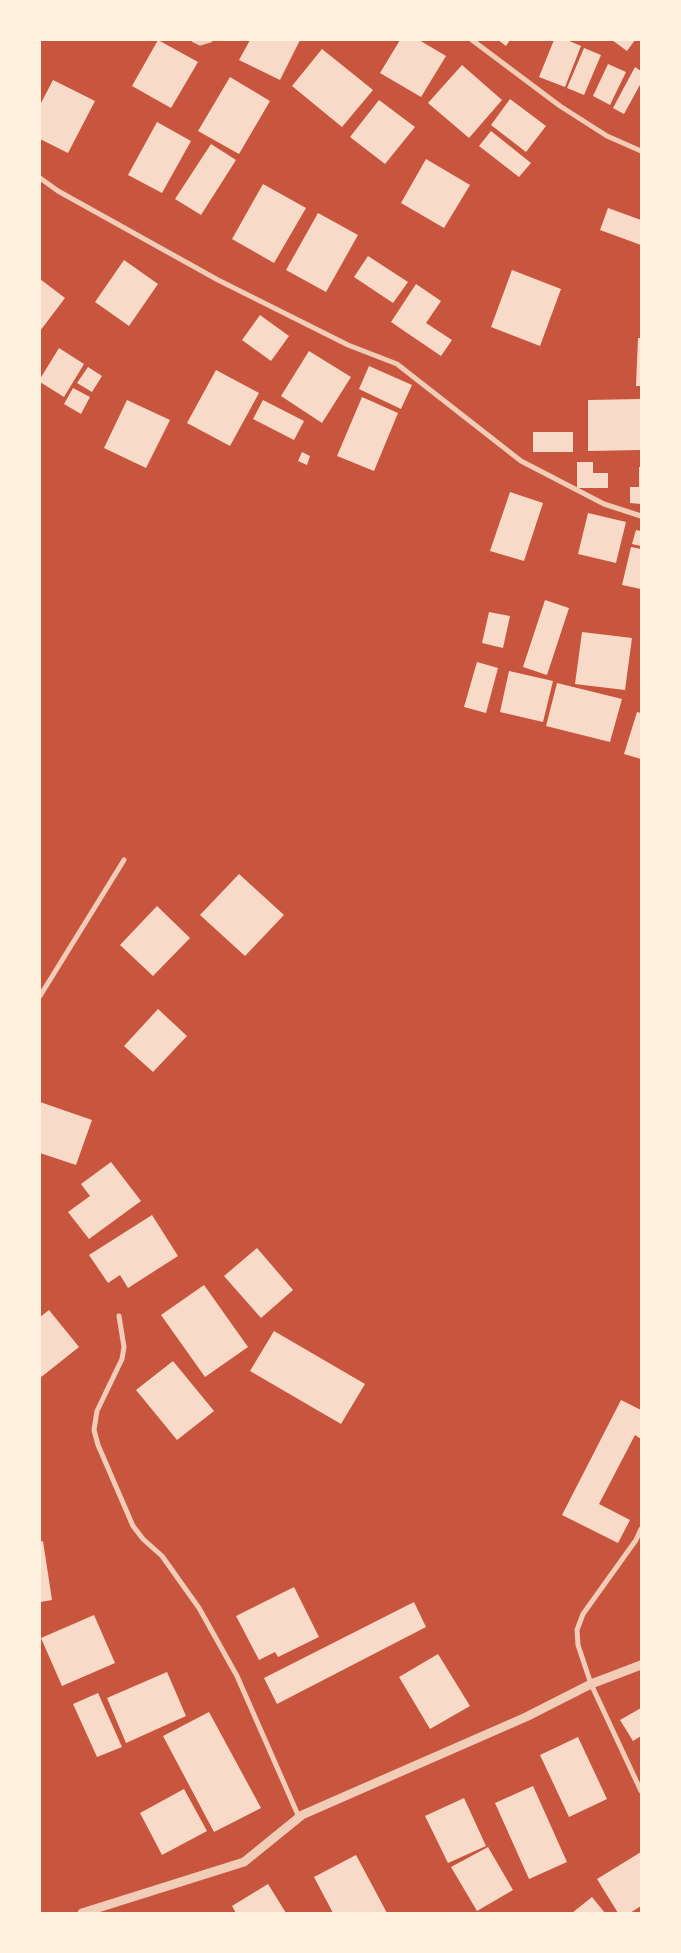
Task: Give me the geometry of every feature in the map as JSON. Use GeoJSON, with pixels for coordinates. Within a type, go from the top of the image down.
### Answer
{"type":"FeatureCollection","features":[{"type":"Feature","properties":{"kind":"street"},"geometry":{"type":"LineString","coordinates":[[194,40],[200,43],[210,40]]}},
{"type":"Feature","properties":{"kind":"street"},"geometry":{"type":"LineString","coordinates":[[472,40],[584,121],[607,136],[641,151]]}},
{"type":"Feature","properties":{"kind":"street"},"geometry":{"type":"LineString","coordinates":[[40,178],[58,191],[218,280],[348,345],[397,364],[521,461],[604,504],[641,516]]}},
{"type":"Feature","properties":{"kind":"street"},"geometry":{"type":"LineString","coordinates":[[40,996],[124,860]]}},
{"type":"Feature","properties":{"kind":"street"},"geometry":{"type":"LineString","coordinates":[[119,1316],[124,1347],[122,1359],[97,1411],[94,1430],[98,1445],[133,1526],[162,1556],[199,1608],[237,1676],[298,1815],[302,1815]]}},
{"type":"Feature","properties":{"kind":"street"},"geometry":{"type":"LineString","coordinates":[[641,1529],[636,1540],[583,1614],[577,1630],[578,1645],[591,1684],[641,1790]]}},
{"type":"Feature","properties":{"kind":"street"},"geometry":{"type":"LineString","coordinates":[[82,1913],[244,1862],[302,1815],[526,1717],[591,1684],[641,1665]]}},
{"type":"Feature","properties":{"kind":"building"},"geometry":{"type":"Polygon","coordinates":[[[158,40],[198,62],[171,108],[132,86],[158,40]]]}},
{"type":"Feature","properties":{"kind":"building"},"geometry":{"type":"Polygon","coordinates":[[[250,40],[300,40],[280,80],[239,60],[250,40]]]}},
{"type":"Feature","properties":{"kind":"building"},"geometry":{"type":"Polygon","coordinates":[[[400,40],[419,40],[446,56],[421,97],[380,73],[400,40]]]}},
{"type":"Feature","properties":{"kind":"building"},"geometry":{"type":"Polygon","coordinates":[[[498,40],[510,40],[506,46],[498,40]]]}},
{"type":"Feature","properties":{"kind":"building"},"geometry":{"type":"Polygon","coordinates":[[[554,40],[567,40],[581,46],[565,87],[539,77],[554,40]]]}},
{"type":"Feature","properties":{"kind":"building"},"geometry":{"type":"Polygon","coordinates":[[[612,40],[635,40],[627,51],[612,40]]]}},
{"type":"Feature","properties":{"kind":"building"},"geometry":{"type":"Polygon","coordinates":[[[584,48],[601,55],[584,95],[567,88],[584,48]]]}},
{"type":"Feature","properties":{"kind":"building"},"geometry":{"type":"Polygon","coordinates":[[[322,49],[373,90],[342,127],[292,86],[322,49]]]}},
{"type":"Feature","properties":{"kind":"building"},"geometry":{"type":"Polygon","coordinates":[[[608,64],[626,72],[610,105],[593,96],[608,64]]]}},
{"type":"Feature","properties":{"kind":"building"},"geometry":{"type":"Polygon","coordinates":[[[462,65],[502,100],[469,138],[428,103],[462,65]]]}},
{"type":"Feature","properties":{"kind":"building"},"geometry":{"type":"Polygon","coordinates":[[[635,67],[641,71],[641,83],[624,114],[613,108],[635,67]]]}},
{"type":"Feature","properties":{"kind":"building"},"geometry":{"type":"Polygon","coordinates":[[[230,77],[270,101],[239,154],[198,131],[230,77]]]}},
{"type":"Feature","properties":{"kind":"building"},"geometry":{"type":"Polygon","coordinates":[[[53,80],[95,101],[68,153],[40,139],[40,105],[53,80]]]}},
{"type":"Feature","properties":{"kind":"building"},"geometry":{"type":"Polygon","coordinates":[[[510,99],[546,126],[526,152],[491,125],[510,99]]]}},
{"type":"Feature","properties":{"kind":"building"},"geometry":{"type":"Polygon","coordinates":[[[379,100],[415,127],[385,164],[350,137],[379,100]]]}},
{"type":"Feature","properties":{"kind":"building"},"geometry":{"type":"Polygon","coordinates":[[[157,122],[191,141],[162,193],[128,175],[157,122]]]}},
{"type":"Feature","properties":{"kind":"building"},"geometry":{"type":"Polygon","coordinates":[[[491,131],[531,163],[519,177],[479,146],[491,131]]]}},
{"type":"Feature","properties":{"kind":"building"},"geometry":{"type":"Polygon","coordinates":[[[211,144],[236,160],[201,215],[175,199],[211,144]]]}},
{"type":"Feature","properties":{"kind":"building"},"geometry":{"type":"Polygon","coordinates":[[[426,159],[470,185],[444,228],[401,203],[426,159]]]}},
{"type":"Feature","properties":{"kind":"building"},"geometry":{"type":"Polygon","coordinates":[[[263,184],[306,208],[274,263],[232,239],[263,184]]]}},
{"type":"Feature","properties":{"kind":"building"},"geometry":{"type":"Polygon","coordinates":[[[608,208],[641,220],[641,245],[600,230],[608,208]]]}},
{"type":"Feature","properties":{"kind":"building"},"geometry":{"type":"Polygon","coordinates":[[[318,213],[358,235],[326,292],[286,270],[318,213]]]}},
{"type":"Feature","properties":{"kind":"building"},"geometry":{"type":"Polygon","coordinates":[[[368,256],[408,282],[393,303],[354,277],[368,256]]]}},
{"type":"Feature","properties":{"kind":"building"},"geometry":{"type":"Polygon","coordinates":[[[124,260],[158,284],[129,326],[95,302],[124,260]]]}},
{"type":"Feature","properties":{"kind":"building"},"geometry":{"type":"Polygon","coordinates":[[[512,270],[561,289],[540,346],[491,327],[512,270]]]}},
{"type":"Feature","properties":{"kind":"building"},"geometry":{"type":"Polygon","coordinates":[[[40,279],[65,298],[40,331],[40,279]]]}},
{"type":"Feature","properties":{"kind":"building"},"geometry":{"type":"Polygon","coordinates":[[[416,284],[441,301],[426,323],[452,340],[441,356],[391,322],[416,284]]]}},
{"type":"Feature","properties":{"kind":"building"},"geometry":{"type":"Polygon","coordinates":[[[260,315],[289,336],[271,361],[242,340],[260,315]]]}},
{"type":"Feature","properties":{"kind":"building"},"geometry":{"type":"Polygon","coordinates":[[[638,338],[641,338],[641,386],[636,386],[638,338]]]}},
{"type":"Feature","properties":{"kind":"building"},"geometry":{"type":"Polygon","coordinates":[[[59,348],[84,364],[64,397],[40,382],[59,348]]]}},
{"type":"Feature","properties":{"kind":"building"},"geometry":{"type":"Polygon","coordinates":[[[309,351],[351,377],[322,423],[281,396],[309,351]]]}},
{"type":"Feature","properties":{"kind":"building"},"geometry":{"type":"Polygon","coordinates":[[[369,366],[412,385],[401,409],[359,389],[369,366]]]}},
{"type":"Feature","properties":{"kind":"building"},"geometry":{"type":"Polygon","coordinates":[[[88,367],[102,376],[92,392],[77,383],[88,367]]]}},
{"type":"Feature","properties":{"kind":"building"},"geometry":{"type":"Polygon","coordinates":[[[216,370],[259,393],[230,446],[187,423],[216,370]]]}},
{"type":"Feature","properties":{"kind":"building"},"geometry":{"type":"Polygon","coordinates":[[[73,388],[90,397],[81,414],[64,404],[73,388]]]}},
{"type":"Feature","properties":{"kind":"building"},"geometry":{"type":"Polygon","coordinates":[[[362,397],[398,413],[374,471],[337,456],[362,397]]]}},
{"type":"Feature","properties":{"kind":"building"},"geometry":{"type":"Polygon","coordinates":[[[641,399],[641,450],[588,451],[588,400],[641,399]]]}},
{"type":"Feature","properties":{"kind":"building"},"geometry":{"type":"Polygon","coordinates":[[[127,400],[170,420],[146,468],[104,448],[127,400]]]}},
{"type":"Feature","properties":{"kind":"building"},"geometry":{"type":"Polygon","coordinates":[[[263,400],[304,421],[294,440],[253,419],[263,400]]]}},
{"type":"Feature","properties":{"kind":"building"},"geometry":{"type":"Polygon","coordinates":[[[533,432],[573,432],[573,452],[533,452],[533,432]]]}},
{"type":"Feature","properties":{"kind":"building"},"geometry":{"type":"Polygon","coordinates":[[[302,452],[310,456],[307,465],[298,461],[302,452]]]}},
{"type":"Feature","properties":{"kind":"building"},"geometry":{"type":"Polygon","coordinates":[[[577,462],[593,462],[593,473],[608,473],[608,488],[577,488],[577,462]]]}},
{"type":"Feature","properties":{"kind":"building"},"geometry":{"type":"Polygon","coordinates":[[[639,467],[641,467],[641,504],[630,503],[630,487],[639,487],[639,467]]]}},
{"type":"Feature","properties":{"kind":"building"},"geometry":{"type":"Polygon","coordinates":[[[510,492],[543,503],[524,561],[490,551],[510,492]]]}},
{"type":"Feature","properties":{"kind":"building"},"geometry":{"type":"Polygon","coordinates":[[[588,513],[626,522],[616,563],[578,554],[588,513]]]}},
{"type":"Feature","properties":{"kind":"building"},"geometry":{"type":"Polygon","coordinates":[[[636,530],[641,531],[641,546],[632,544],[636,530]]]}},
{"type":"Feature","properties":{"kind":"building"},"geometry":{"type":"Polygon","coordinates":[[[631,547],[641,549],[641,589],[622,585],[631,547]]]}},
{"type":"Feature","properties":{"kind":"building"},"geometry":{"type":"Polygon","coordinates":[[[545,600],[569,608],[547,675],[523,667],[545,600]]]}},
{"type":"Feature","properties":{"kind":"building"},"geometry":{"type":"Polygon","coordinates":[[[489,612],[510,616],[503,648],[482,643],[489,612]]]}},
{"type":"Feature","properties":{"kind":"building"},"geometry":{"type":"Polygon","coordinates":[[[582,632],[632,638],[625,690],[575,684],[582,632]]]}},
{"type":"Feature","properties":{"kind":"building"},"geometry":{"type":"Polygon","coordinates":[[[477,662],[498,668],[486,713],[464,707],[477,662]]]}},
{"type":"Feature","properties":{"kind":"building"},"geometry":{"type":"Polygon","coordinates":[[[509,671],[553,681],[543,722],[500,712],[509,671]]]}},
{"type":"Feature","properties":{"kind":"building"},"geometry":{"type":"Polygon","coordinates":[[[557,683],[622,699],[610,742],[546,726],[557,683]]]}},
{"type":"Feature","properties":{"kind":"building"},"geometry":{"type":"Polygon","coordinates":[[[637,712],[641,713],[641,759],[624,754],[637,712]]]}},
{"type":"Feature","properties":{"kind":"building"},"geometry":{"type":"Polygon","coordinates":[[[239,874],[284,915],[245,956],[200,915],[239,874]]]}},
{"type":"Feature","properties":{"kind":"building"},"geometry":{"type":"Polygon","coordinates":[[[157,906],[190,938],[153,976],[120,945],[157,906]]]}},
{"type":"Feature","properties":{"kind":"building"},"geometry":{"type":"Polygon","coordinates":[[[158,1009],[187,1036],[153,1072],[124,1046],[158,1009]]]}},
{"type":"Feature","properties":{"kind":"building"},"geometry":{"type":"Polygon","coordinates":[[[40,1102],[92,1120],[76,1165],[40,1153],[40,1102]]]}},
{"type":"Feature","properties":{"kind":"building"},"geometry":{"type":"Polygon","coordinates":[[[111,1162],[141,1201],[89,1239],[68,1212],[90,1196],[81,1184],[111,1162]]]}},
{"type":"Feature","properties":{"kind":"building"},"geometry":{"type":"Polygon","coordinates":[[[152,1215],[178,1256],[128,1288],[120,1275],[108,1283],[89,1255],[152,1215]]]}},
{"type":"Feature","properties":{"kind":"building"},"geometry":{"type":"Polygon","coordinates":[[[257,1248],[293,1290],[261,1318],[224,1276],[257,1248]]]}},
{"type":"Feature","properties":{"kind":"building"},"geometry":{"type":"Polygon","coordinates":[[[204,1285],[248,1347],[205,1377],[161,1315],[204,1285]]]}},
{"type":"Feature","properties":{"kind":"building"},"geometry":{"type":"Polygon","coordinates":[[[49,1310],[79,1347],[40,1378],[40,1317],[49,1310]]]}},
{"type":"Feature","properties":{"kind":"building"},"geometry":{"type":"Polygon","coordinates":[[[274,1331],[365,1384],[341,1424],[250,1371],[274,1331]]]}},
{"type":"Feature","properties":{"kind":"building"},"geometry":{"type":"Polygon","coordinates":[[[173,1361],[214,1411],[177,1440],[136,1390],[173,1361]]]}},
{"type":"Feature","properties":{"kind":"building"},"geometry":{"type":"Polygon","coordinates":[[[621,1400],[641,1410],[641,1439],[635,1435],[599,1504],[630,1520],[618,1543],[562,1515],[621,1400]]]}},
{"type":"Feature","properties":{"kind":"building"},"geometry":{"type":"Polygon","coordinates":[[[43,1541],[52,1600],[40,1602],[40,1542],[43,1541]]]}},
{"type":"Feature","properties":{"kind":"building"},"geometry":{"type":"Polygon","coordinates":[[[294,1587],[319,1637],[278,1657],[275,1652],[259,1660],[236,1616],[294,1587]]]}},
{"type":"Feature","properties":{"kind":"building"},"geometry":{"type":"Polygon","coordinates":[[[414,1602],[426,1627],[277,1704],[264,1678],[414,1602]]]}},
{"type":"Feature","properties":{"kind":"building"},"geometry":{"type":"Polygon","coordinates":[[[94,1615],[115,1663],[62,1686],[41,1638],[94,1615]]]}},
{"type":"Feature","properties":{"kind":"building"},"geometry":{"type":"Polygon","coordinates":[[[438,1654],[470,1706],[430,1729],[399,1677],[438,1654]]]}},
{"type":"Feature","properties":{"kind":"building"},"geometry":{"type":"Polygon","coordinates":[[[167,1672],[186,1716],[126,1743],[107,1698],[167,1672]]]}},
{"type":"Feature","properties":{"kind":"building"},"geometry":{"type":"Polygon","coordinates":[[[98,1693],[122,1747],[97,1757],[73,1704],[98,1693]]]}},
{"type":"Feature","properties":{"kind":"building"},"geometry":{"type":"Polygon","coordinates":[[[641,1708],[641,1736],[633,1741],[620,1720],[641,1708]]]}},
{"type":"Feature","properties":{"kind":"building"},"geometry":{"type":"Polygon","coordinates":[[[209,1712],[261,1808],[214,1832],[163,1736],[209,1712]]]}},
{"type":"Feature","properties":{"kind":"building"},"geometry":{"type":"Polygon","coordinates":[[[578,1737],[607,1799],[569,1817],[540,1755],[578,1737]]]}},
{"type":"Feature","properties":{"kind":"building"},"geometry":{"type":"Polygon","coordinates":[[[533,1786],[567,1862],[529,1879],[495,1803],[533,1786]]]}},
{"type":"Feature","properties":{"kind":"building"},"geometry":{"type":"Polygon","coordinates":[[[184,1789],[207,1831],[162,1855],[140,1813],[184,1789]]]}},
{"type":"Feature","properties":{"kind":"building"},"geometry":{"type":"Polygon","coordinates":[[[464,1798],[486,1846],[448,1863],[425,1816],[464,1798]]]}},
{"type":"Feature","properties":{"kind":"building"},"geometry":{"type":"Polygon","coordinates":[[[488,1847],[513,1890],[477,1911],[451,1867],[488,1847]]]}},
{"type":"Feature","properties":{"kind":"building"},"geometry":{"type":"Polygon","coordinates":[[[641,1852],[641,1906],[630,1913],[618,1913],[597,1879],[641,1852]]]}},
{"type":"Feature","properties":{"kind":"building"},"geometry":{"type":"Polygon","coordinates":[[[356,1855],[387,1913],[333,1913],[314,1877],[356,1855]]]}},
{"type":"Feature","properties":{"kind":"building"},"geometry":{"type":"Polygon","coordinates":[[[268,1884],[286,1913],[236,1913],[232,1906],[268,1884]]]}},
{"type":"Feature","properties":{"kind":"building"},"geometry":{"type":"Polygon","coordinates":[[[592,1897],[605,1913],[572,1913],[592,1897]]]}}]}
